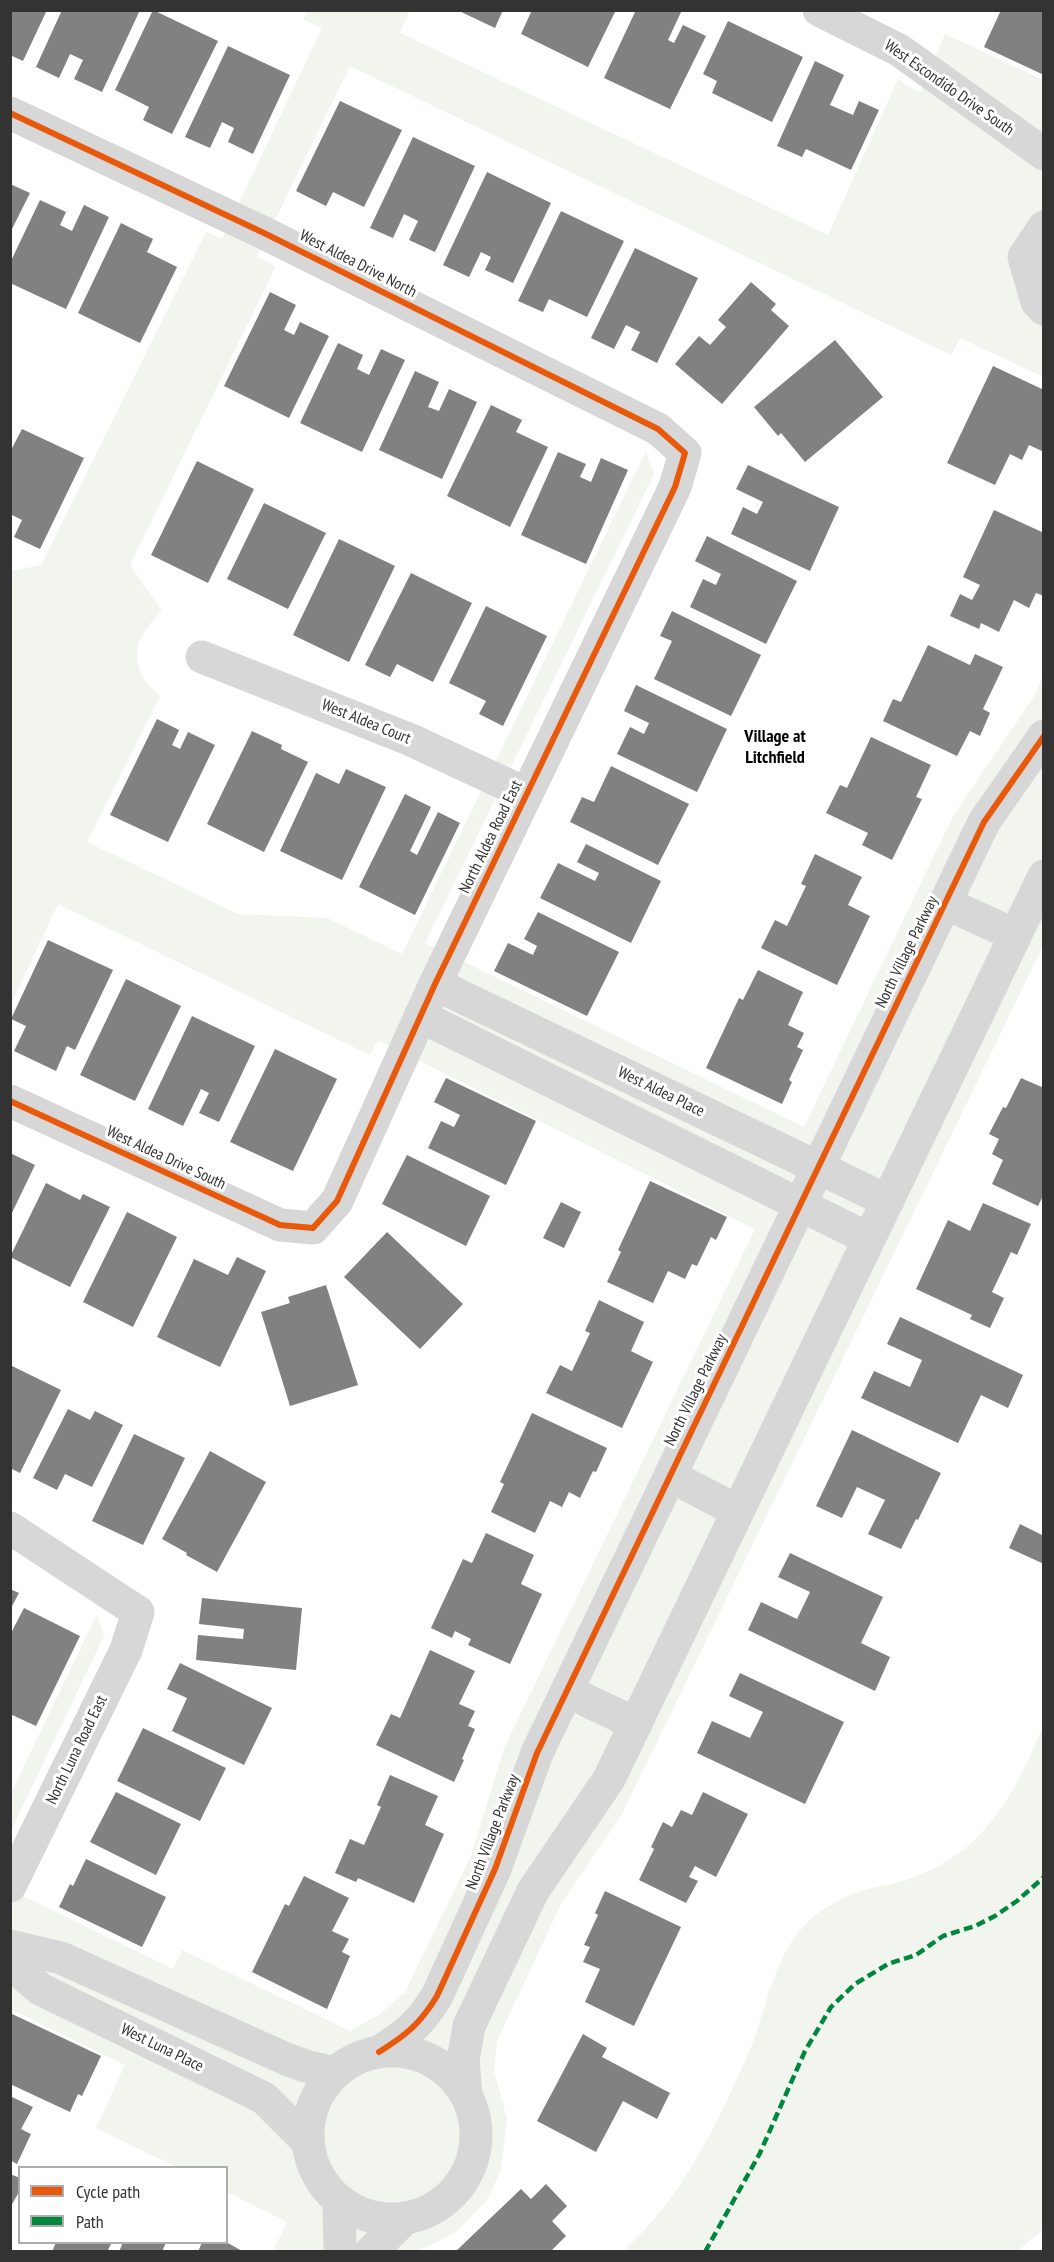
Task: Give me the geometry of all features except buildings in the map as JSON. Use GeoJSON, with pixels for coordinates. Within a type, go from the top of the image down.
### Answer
{"type":"FeatureCollection","features":[{"type":"Feature","properties":{"kind":"street","name":"West Escondido Drive South"},"geometry":{"type":"LineString","coordinates":[[819,10],[899,50],[1044,154]]}},
{"type":"Feature","properties":{"kind":"street","name":"West Aldea Drive North"},"geometry":{"type":"LineString","coordinates":[[10,113],[264,233],[658,429],[685,453]]}},
{"type":"Feature","properties":{"kind":"street"},"geometry":{"type":"LineString","coordinates":[[1044,228],[1034,262],[1037,302],[1044,309]]}},
{"type":"Feature","properties":{"kind":"street","name":"North Aldea Road East"},"geometry":{"type":"LineString","coordinates":[[314,1228],[337,1201],[435,984],[675,487],[685,453]]}},
{"type":"Feature","properties":{"kind":"street","name":"West Aldea Court"},"geometry":{"type":"LineString","coordinates":[[202,657],[411,740],[527,794]]}},
{"type":"Feature","properties":{"kind":"street","name":"North Village Parkway"},"geometry":{"type":"LineString","coordinates":[[379,2052],[407,2034],[430,2008],[437,1996],[495,1869],[537,1753],[984,822],[1044,736]]}},
{"type":"Feature","properties":{"kind":"street"},"geometry":{"type":"LineString","coordinates":[[466,2094],[450,2074],[429,2059],[405,2052],[379,2052],[355,2059],[335,2073],[319,2092],[310,2116],[307,2141],[313,2164],[323,2184],[339,2201],[359,2213],[381,2219],[404,2219],[430,2211],[452,2195],[468,2173],[476,2147],[475,2120],[466,2094],[463,2060],[469,2026],[533,1891],[609,1779],[1044,876]]}},
{"type":"Feature","properties":{"kind":"street","name":"North Village Parkway"},"geometry":{"type":"LineString","coordinates":[[945,903],[1015,935]]}},
{"type":"Feature","properties":{"kind":"street","name":"West Aldea Place"},"geometry":{"type":"LineString","coordinates":[[435,984],[888,1201]]}},
{"type":"Feature","properties":{"kind":"street"},"geometry":{"type":"LineString","coordinates":[[420,1016],[869,1239]]}},
{"type":"Feature","properties":{"kind":"street","name":"West Aldea Drive South"},"geometry":{"type":"LineString","coordinates":[[10,1101],[280,1225],[314,1228]]}},
{"type":"Feature","properties":{"kind":"street"},"geometry":{"type":"LineString","coordinates":[[670,1476],[738,1511]]}},
{"type":"Feature","properties":{"kind":"street","name":"North Luna Road East"},"geometry":{"type":"LineString","coordinates":[[10,1528],[138,1612],[126,1650],[10,1886]]}},
{"type":"Feature","properties":{"kind":"street"},"geometry":{"type":"LineString","coordinates":[[567,1691],[636,1724]]}},
{"type":"Feature","properties":{"kind":"street"},"geometry":{"type":"LineString","coordinates":[[10,1946],[61,1958],[294,2062],[335,2073]]}},
{"type":"Feature","properties":{"kind":"street","name":"West Luna Place"},"geometry":{"type":"LineString","coordinates":[[10,1963],[40,1989],[264,2098],[307,2141]]}},
{"type":"Feature","properties":{"kind":"street"},"geometry":{"type":"LineString","coordinates":[[339,2201],[340,2252]]}},
{"type":"Feature","properties":{"kind":"street"},"geometry":{"type":"LineString","coordinates":[[371,2252],[404,2219]]}},
{"type":"Feature","properties":{"kind":"shaded area"},"geometry":{"type":"Polygon","coordinates":[[[307,11],[410,11],[400,33],[828,235],[898,79],[920,93],[945,34],[1043,80],[1043,377],[960,338],[951,355],[350,66],[257,257],[276,266],[130,565],[162,611],[145,631],[137,655],[141,674],[160,696],[87,842],[238,914],[327,918],[402,954],[646,451],[654,474],[425,943],[804,1127],[953,816],[1035,695],[1043,676],[1043,946],[622,1814],[561,1904],[497,2041],[494,2071],[507,2119],[501,2169],[488,2199],[454,2234],[418,2251],[273,2251],[287,2222],[228,2192],[228,2166],[174,2166],[96,2128],[125,2065],[11,2009],[11,1890],[173,1969],[182,1950],[350,2031],[380,2014],[405,1992],[471,1856],[504,1748],[755,1229],[378,1040],[370,1055],[58,904],[11,1005],[11,571],[41,565],[206,232],[222,239],[322,28],[303,19],[307,11]]]}},
{"type":"Feature","properties":{"kind":"shaded area"},"geometry":{"type":"Polygon","coordinates":[[[97,1614],[104,1636],[11,1831],[11,1793],[97,1614]]]}},
{"type":"Feature","properties":{"kind":"shaded area"},"geometry":{"type":"Polygon","coordinates":[[[1043,1726],[1043,2230],[1017,2251],[624,2251],[667,2202],[701,2150],[749,2053],[776,1972],[790,1944],[799,1932],[815,1916],[834,1903],[855,1893],[900,1882],[931,1870],[975,1840],[1007,1800],[1043,1726]]]}},
{"type":"Feature","properties":{"kind":"marked path"},"geometry":{"type":"LineString","coordinates":[[705,2252],[760,2153],[805,2051],[831,2007],[855,1984],[888,1964],[916,1955],[943,1936],[975,1926],[995,1916],[1017,1901],[1044,1877]]}},
{"type":"Feature","properties":{"kind":"cycle path"},"geometry":{"type":"LineString","coordinates":[[10,113],[264,233],[658,429],[685,453],[675,487],[435,984],[337,1201],[313,1228],[280,1225],[10,1101]]}},
{"type":"Feature","properties":{"kind":"cycle path"},"geometry":{"type":"LineString","coordinates":[[379,2052],[412,2028],[437,1996],[495,1869],[537,1753],[984,822],[1044,736]]}},
{"type":"Feature","properties":{"kind":"district","name":"Village at Litchfield"},"geometry":{"type":"Point","coordinates":[775,747]}}]}
